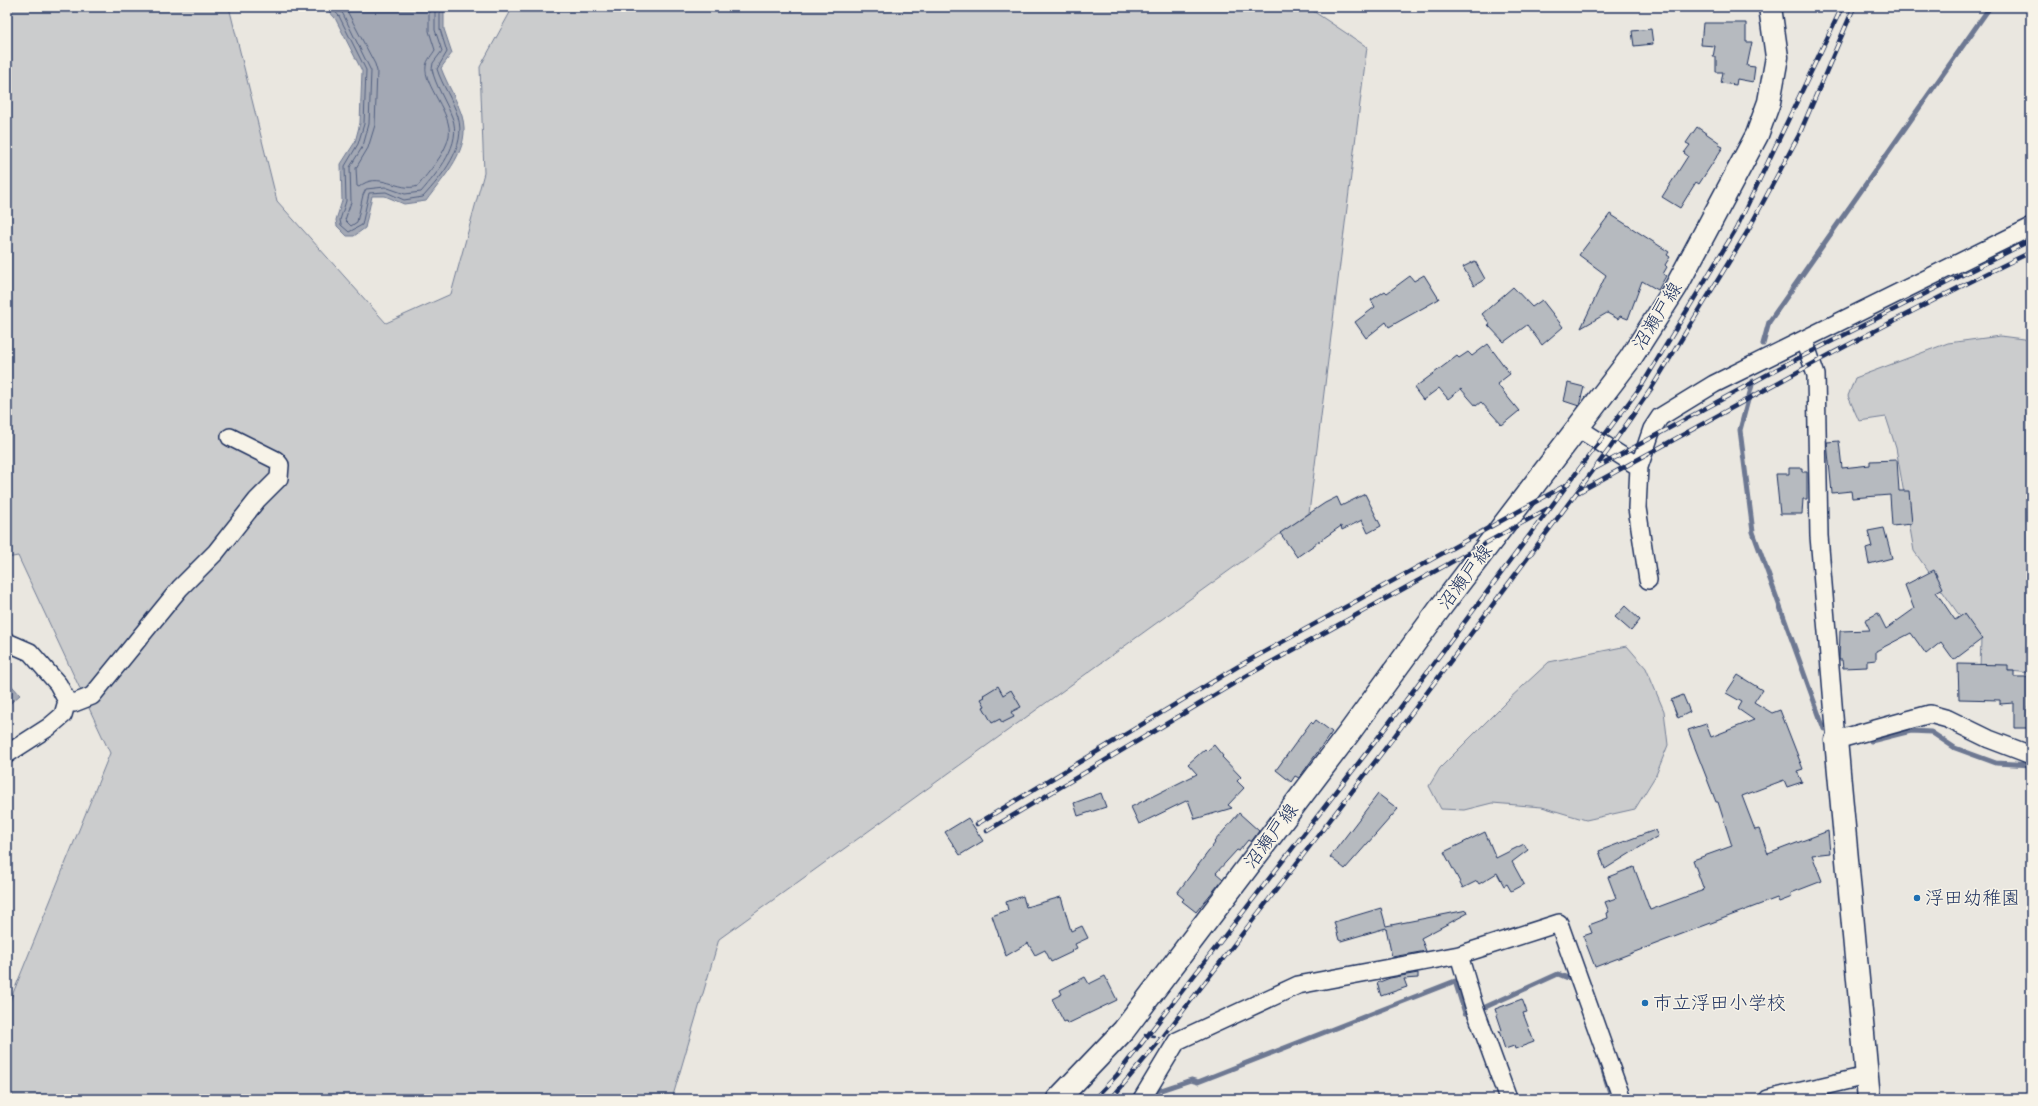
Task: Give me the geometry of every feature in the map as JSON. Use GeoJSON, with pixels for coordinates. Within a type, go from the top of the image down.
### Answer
{"type":"FeatureCollection","features":[{"type":"Feature","properties":{"kind":"main road","name":"沼瀬戸線"},"geometry":{"type":"LineString","coordinates":[[1058,1099],[1124,1030],[1344,740],[1441,607],[1630,359],[1676,286],[1757,135],[1769,102],[1777,57],[1770,7]]}},
{"type":"Feature","properties":{"kind":"main road"},"geometry":{"type":"LineString","coordinates":[[1836,740],[1868,1090]]}},
{"type":"Feature","properties":{"kind":"street"},"geometry":{"type":"LineString","coordinates":[[1648,580],[1637,508],[1639,467],[1652,429],[1660,417],[1714,384],[2031,227]]}},
{"type":"Feature","properties":{"kind":"street"},"geometry":{"type":"LineString","coordinates":[[1804,340],[1816,375],[1819,536],[1836,740],[1930,714],[1948,719],[1989,739],[2031,755]]}},
{"type":"Feature","properties":{"kind":"street"},"geometry":{"type":"LineString","coordinates":[[1578,428],[1639,467]]}},
{"type":"Feature","properties":{"kind":"street"},"geometry":{"type":"LineString","coordinates":[[67,701],[74,703],[92,696],[180,588],[216,552],[257,500],[279,478],[280,465],[276,460],[230,437]]}},
{"type":"Feature","properties":{"kind":"street"},"geometry":{"type":"LineString","coordinates":[[7,642],[30,652],[58,684],[67,701],[63,715],[49,727],[7,754]]}},
{"type":"Feature","properties":{"kind":"street"},"geometry":{"type":"LineString","coordinates":[[1142,1099],[1177,1041],[1298,986],[1459,955],[1559,923],[1622,1099]]}},
{"type":"Feature","properties":{"kind":"street"},"geometry":{"type":"LineString","coordinates":[[1459,955],[1474,1006],[1508,1099]]}},
{"type":"Feature","properties":{"kind":"street"},"geometry":{"type":"LineString","coordinates":[[1768,1099],[1868,1090]]}},
{"type":"Feature","properties":{"kind":"path"},"geometry":{"type":"LineString","coordinates":[[1124,1030],[1177,1041]]}},
{"type":"Feature","properties":{"kind":"shaded area"},"geometry":{"type":"Polygon","coordinates":[[[7,7],[229,7],[277,201],[386,323],[451,294],[484,173],[480,67],[513,7],[1307,7],[1367,47],[1309,513],[719,939],[672,1099],[7,1099],[7,1008],[110,753],[18,556],[7,558],[7,7]]]}},
{"type":"Feature","properties":{"kind":"shaded area"},"geometry":{"type":"Polygon","coordinates":[[[2000,336],[2031,340],[2031,673],[1980,668],[1981,639],[1957,612],[1914,551],[1896,448],[1886,417],[1859,421],[1848,396],[1855,378],[1948,343],[2000,336]]]}},
{"type":"Feature","properties":{"kind":"shaded area"},"geometry":{"type":"Polygon","coordinates":[[[1627,646],[1646,668],[1664,711],[1668,745],[1656,775],[1635,809],[1586,820],[1542,807],[1492,803],[1464,810],[1441,809],[1429,786],[1440,768],[1509,699],[1549,662],[1627,646]]]}},
{"type":"Feature","properties":{"kind":"water"},"geometry":{"type":"Polygon","coordinates":[[[325,7],[444,7],[444,29],[452,53],[441,68],[460,110],[464,128],[460,151],[448,172],[426,201],[404,204],[385,196],[372,196],[365,228],[354,236],[347,236],[337,226],[336,220],[342,201],[341,164],[355,142],[360,123],[362,71],[335,18],[325,7]]]}},
{"type":"Feature","properties":{"kind":"water"},"geometry":{"type":"Polygon","coordinates":[[[7,680],[20,695],[7,706],[7,680]]]}},
{"type":"Feature","properties":{"kind":"building"},"geometry":{"type":"Polygon","coordinates":[[[1703,23],[1746,23],[1746,42],[1752,42],[1747,66],[1755,67],[1753,82],[1737,79],[1736,85],[1721,83],[1723,72],[1716,72],[1716,57],[1713,57],[1715,46],[1701,45],[1703,23]]]}},
{"type":"Feature","properties":{"kind":"building"},"geometry":{"type":"Polygon","coordinates":[[[1651,29],[1653,44],[1634,46],[1632,31],[1651,29]]]}},
{"type":"Feature","properties":{"kind":"building"},"geometry":{"type":"Polygon","coordinates":[[[1697,127],[1720,143],[1719,145],[1723,147],[1699,184],[1696,182],[1680,208],[1662,197],[1688,156],[1684,153],[1690,145],[1686,143],[1697,127]]]}},
{"type":"Feature","properties":{"kind":"building"},"geometry":{"type":"Polygon","coordinates":[[[1610,214],[1669,252],[1667,255],[1670,257],[1665,265],[1667,267],[1663,274],[1666,276],[1658,290],[1642,281],[1628,319],[1620,316],[1618,319],[1607,313],[1581,328],[1606,275],[1579,255],[1610,214]]]}},
{"type":"Feature","properties":{"kind":"building"},"geometry":{"type":"Polygon","coordinates":[[[1475,261],[1485,279],[1474,286],[1463,267],[1475,261]]]}},
{"type":"Feature","properties":{"kind":"building"},"geometry":{"type":"Polygon","coordinates":[[[1424,275],[1439,299],[1389,327],[1386,322],[1366,338],[1355,322],[1375,307],[1371,300],[1385,291],[1387,293],[1410,276],[1414,281],[1424,275]]]}},
{"type":"Feature","properties":{"kind":"building"},"geometry":{"type":"Polygon","coordinates":[[[1513,287],[1532,307],[1542,300],[1563,327],[1542,345],[1527,325],[1504,342],[1488,325],[1490,324],[1482,314],[1513,287]]]}},
{"type":"Feature","properties":{"kind":"building"},"geometry":{"type":"Polygon","coordinates":[[[1488,344],[1510,374],[1497,384],[1519,411],[1502,425],[1481,402],[1476,406],[1461,389],[1448,399],[1439,388],[1423,400],[1414,388],[1457,356],[1459,358],[1468,352],[1472,356],[1488,344]]]}},
{"type":"Feature","properties":{"kind":"building"},"geometry":{"type":"Polygon","coordinates":[[[1568,383],[1584,387],[1579,406],[1564,401],[1568,383]]]}},
{"type":"Feature","properties":{"kind":"building"},"geometry":{"type":"Polygon","coordinates":[[[1839,441],[1842,468],[1870,465],[1870,461],[1897,460],[1899,491],[1909,491],[1912,524],[1892,526],[1890,495],[1852,498],[1851,491],[1832,493],[1827,442],[1839,441]]]}},
{"type":"Feature","properties":{"kind":"building"},"geometry":{"type":"Polygon","coordinates":[[[1789,468],[1802,468],[1802,472],[1807,472],[1807,499],[1803,499],[1802,514],[1780,514],[1776,474],[1789,474],[1789,468]]]}},
{"type":"Feature","properties":{"kind":"building"},"geometry":{"type":"Polygon","coordinates":[[[1365,494],[1381,526],[1368,533],[1362,520],[1342,530],[1341,526],[1297,557],[1280,533],[1325,503],[1337,497],[1341,506],[1365,494]]]}},
{"type":"Feature","properties":{"kind":"building"},"geometry":{"type":"Polygon","coordinates":[[[1884,528],[1892,558],[1869,564],[1866,549],[1872,547],[1868,531],[1884,528]]]}},
{"type":"Feature","properties":{"kind":"building"},"geometry":{"type":"Polygon","coordinates":[[[1934,570],[1943,588],[1936,592],[1955,620],[1964,614],[1982,639],[1954,660],[1941,642],[1926,654],[1911,633],[1876,651],[1876,660],[1867,661],[1867,667],[1843,668],[1842,660],[1839,660],[1840,631],[1870,630],[1865,620],[1878,613],[1886,629],[1914,609],[1905,585],[1934,570]]]}},
{"type":"Feature","properties":{"kind":"building"},"geometry":{"type":"Polygon","coordinates":[[[1625,606],[1640,620],[1631,631],[1615,617],[1625,606]]]}},
{"type":"Feature","properties":{"kind":"building"},"geometry":{"type":"Polygon","coordinates":[[[1958,664],[2008,665],[2008,671],[2014,671],[2014,677],[2031,677],[2031,706],[2029,706],[2028,728],[2014,728],[2014,703],[2000,704],[2000,700],[1959,699],[1958,664]]]}},
{"type":"Feature","properties":{"kind":"building"},"geometry":{"type":"Polygon","coordinates":[[[1738,675],[1762,690],[1754,702],[1772,713],[1780,710],[1803,769],[1797,771],[1802,782],[1787,787],[1784,780],[1742,796],[1755,830],[1759,829],[1768,854],[1828,831],[1830,853],[1812,855],[1822,881],[1791,893],[1792,897],[1779,902],[1777,898],[1595,967],[1583,936],[1592,933],[1589,925],[1608,918],[1607,913],[1609,912],[1605,902],[1616,898],[1608,877],[1634,867],[1650,910],[1704,890],[1693,860],[1732,846],[1718,802],[1716,802],[1688,730],[1706,724],[1711,737],[1754,720],[1738,709],[1742,702],[1726,693],[1738,675]]]}},
{"type":"Feature","properties":{"kind":"building"},"geometry":{"type":"Polygon","coordinates":[[[998,686],[1003,695],[1011,690],[1021,707],[1011,712],[1014,717],[1002,723],[1000,719],[992,723],[983,707],[985,706],[981,699],[985,697],[983,695],[998,686]]]}},
{"type":"Feature","properties":{"kind":"building"},"geometry":{"type":"Polygon","coordinates":[[[1683,695],[1690,712],[1678,718],[1671,700],[1683,695]]]}},
{"type":"Feature","properties":{"kind":"building"},"geometry":{"type":"Polygon","coordinates":[[[1316,720],[1332,732],[1299,778],[1295,776],[1291,782],[1276,770],[1311,722],[1313,724],[1316,720]]]}},
{"type":"Feature","properties":{"kind":"building"},"geometry":{"type":"Polygon","coordinates":[[[1214,745],[1223,756],[1222,757],[1241,777],[1237,781],[1244,788],[1228,805],[1232,808],[1195,819],[1188,800],[1139,824],[1131,807],[1197,774],[1188,764],[1205,749],[1207,751],[1214,745]]]}},
{"type":"Feature","properties":{"kind":"building"},"geometry":{"type":"Polygon","coordinates":[[[1101,793],[1106,807],[1078,816],[1074,803],[1101,793]]]}},
{"type":"Feature","properties":{"kind":"building"},"geometry":{"type":"Polygon","coordinates":[[[1378,794],[1398,809],[1345,869],[1330,857],[1378,794]]]}},
{"type":"Feature","properties":{"kind":"building"},"geometry":{"type":"Polygon","coordinates":[[[1239,813],[1259,831],[1251,842],[1248,840],[1216,873],[1223,879],[1196,912],[1182,901],[1184,899],[1177,893],[1215,843],[1214,842],[1239,813]]]}},
{"type":"Feature","properties":{"kind":"building"},"geometry":{"type":"Polygon","coordinates":[[[968,818],[983,841],[960,855],[945,832],[968,818]]]}},
{"type":"Feature","properties":{"kind":"building"},"geometry":{"type":"Polygon","coordinates":[[[1655,830],[1658,836],[1605,869],[1599,851],[1655,830]]]}},
{"type":"Feature","properties":{"kind":"building"},"geometry":{"type":"Polygon","coordinates":[[[1485,832],[1496,858],[1524,844],[1528,850],[1512,862],[1524,884],[1511,891],[1507,884],[1504,886],[1497,873],[1479,884],[1477,881],[1463,888],[1444,852],[1485,832]]]}},
{"type":"Feature","properties":{"kind":"building"},"geometry":{"type":"Polygon","coordinates":[[[1023,896],[1026,907],[1061,897],[1071,931],[1082,926],[1088,938],[1075,944],[1077,948],[1071,951],[1072,952],[1051,962],[1045,950],[1035,955],[1028,943],[1006,956],[992,916],[1008,910],[1006,902],[1023,896]]]}},
{"type":"Feature","properties":{"kind":"building"},"geometry":{"type":"Polygon","coordinates":[[[1381,908],[1386,926],[1467,910],[1468,913],[1421,938],[1426,951],[1392,957],[1386,928],[1341,941],[1339,940],[1334,922],[1381,908]]]}},
{"type":"Feature","properties":{"kind":"building"},"geometry":{"type":"Polygon","coordinates":[[[1418,973],[1418,978],[1404,979],[1407,987],[1381,996],[1377,983],[1390,978],[1418,973]]]}},
{"type":"Feature","properties":{"kind":"building"},"geometry":{"type":"Polygon","coordinates":[[[1105,976],[1117,1000],[1067,1024],[1066,1021],[1064,1022],[1052,999],[1062,994],[1060,990],[1085,977],[1089,984],[1105,976]]]}},
{"type":"Feature","properties":{"kind":"building"},"geometry":{"type":"Polygon","coordinates":[[[1522,999],[1527,1012],[1523,1013],[1534,1042],[1515,1049],[1514,1046],[1505,1049],[1499,1031],[1502,1030],[1495,1009],[1522,999]]]}},
{"type":"Feature","properties":{"kind":"waterway"},"geometry":{"type":"LineString","coordinates":[[1763,344],[1769,322],[1990,7]]}},
{"type":"Feature","properties":{"kind":"waterway"},"geometry":{"type":"LineString","coordinates":[[1753,381],[1740,430],[1753,532],[1824,729],[1826,729]]}},
{"type":"Feature","properties":{"kind":"waterway"},"geometry":{"type":"LineString","coordinates":[[1871,741],[1911,731],[1931,732],[1955,748],[1996,763],[2031,765]]}},
{"type":"Feature","properties":{"kind":"waterway"},"geometry":{"type":"LineString","coordinates":[[1481,1009],[1558,974],[1573,980],[1574,982]]}},
{"type":"Feature","properties":{"kind":"waterway"},"geometry":{"type":"LineString","coordinates":[[1158,1091],[1191,1080],[1198,1082],[1455,981],[1465,1013],[1469,1014]]}},
{"type":"Feature","properties":{"kind":"waterway"},"geometry":{"type":"LineString","coordinates":[[1599,1058],[1612,1099]]}},
{"type":"Feature","properties":{"kind":"railway"},"geometry":{"type":"LineString","coordinates":[[1094,1099],[1117,1075],[1374,743],[1642,385],[1736,229],[1842,7]]}},
{"type":"Feature","properties":{"kind":"railway"},"geometry":{"type":"LineString","coordinates":[[1111,1099],[1162,1038],[1384,750],[1610,448],[1651,389],[1746,234],[1799,135],[1854,7]]}},
{"type":"Feature","properties":{"kind":"railway"},"geometry":{"type":"LineString","coordinates":[[1596,468],[1783,366],[2031,240]]}},
{"type":"Feature","properties":{"kind":"railway"},"geometry":{"type":"LineString","coordinates":[[1579,492],[1916,309],[2031,252]]}},
{"type":"Feature","properties":{"kind":"railway"},"geometry":{"type":"LineString","coordinates":[[977,824],[1237,667],[1566,485]]}},
{"type":"Feature","properties":{"kind":"railway"},"geometry":{"type":"LineString","coordinates":[[987,831],[1248,675],[1549,508]]}},
{"type":"Feature","properties":{"kind":"place","name":"浮田幼稚園"},"geometry":{"type":"Point","coordinates":[1917,898]}},
{"type":"Feature","properties":{"kind":"place","name":"市立浮田小学校"},"geometry":{"type":"Point","coordinates":[1645,1003]}}]}
